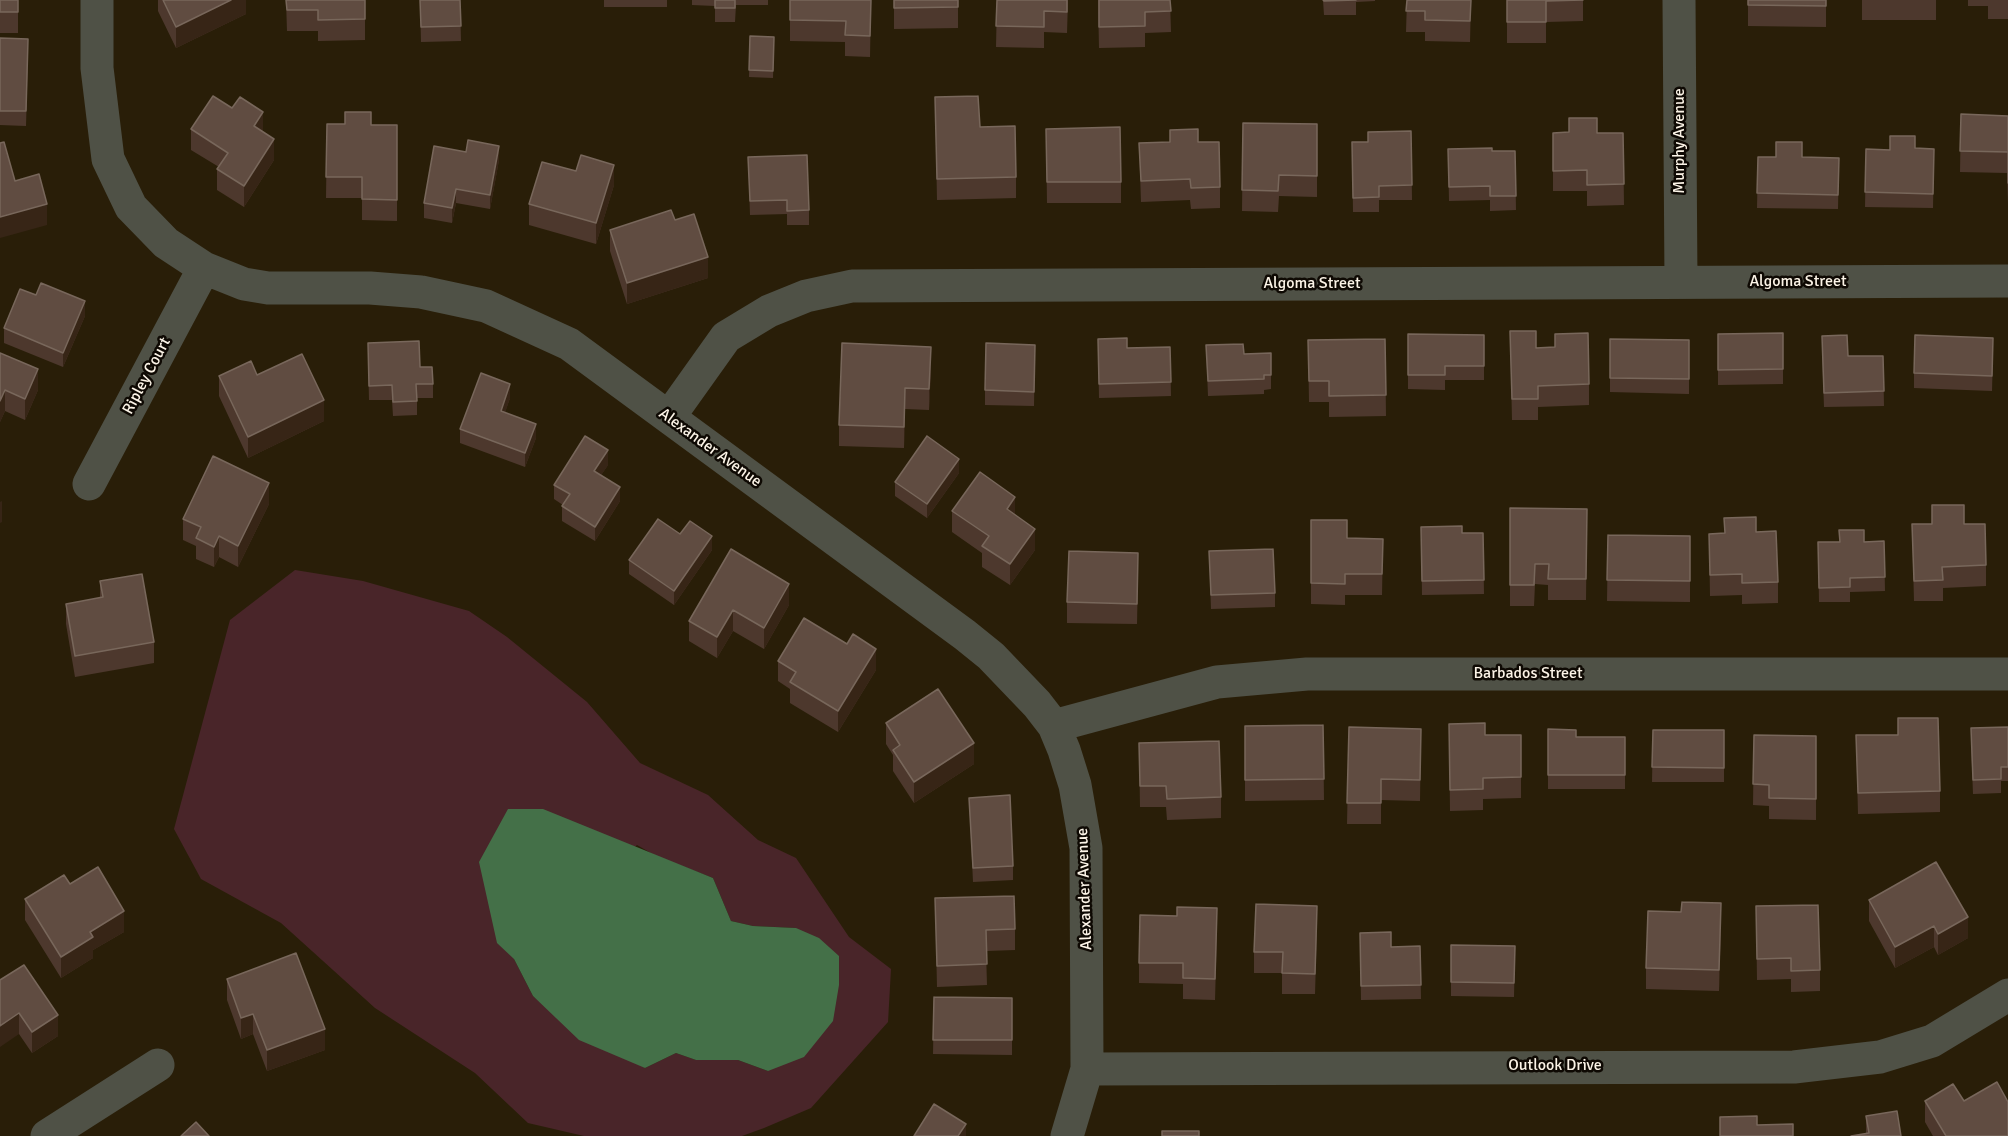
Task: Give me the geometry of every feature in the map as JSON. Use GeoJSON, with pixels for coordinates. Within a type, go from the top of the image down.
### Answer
{"type":"FeatureCollection","features":[{"type":"Feature","properties":{"kind":"street","name":"Alexander Avenue"},"geometry":{"type":"LineString","coordinates":[[97,0],[97,68],[108,159],[131,207],[166,243],[204,268],[244,284],[268,288],[370,288],[421,292],[486,306],[569,344],[965,635],[991,656],[1037,704],[1054,726],[1076,785],[1086,848],[1087,1068],[1067,1136]]}},
{"type":"Feature","properties":{"kind":"street","name":"Murphy Avenue"},"geometry":{"type":"LineString","coordinates":[[1679,0],[1681,282]]}},
{"type":"Feature","properties":{"kind":"street","name":"Ripley Court"},"geometry":{"type":"LineString","coordinates":[[90,484],[204,268]]}},
{"type":"Feature","properties":{"kind":"street","name":"Algoma Street"},"geometry":{"type":"LineString","coordinates":[[669,417],[726,337],[769,311],[806,296],[852,286],[2008,281]]}},
{"type":"Feature","properties":{"kind":"street","name":"Barbados Street"},"geometry":{"type":"LineString","coordinates":[[1054,726],[1217,682],[1307,674],[2008,674]]}},
{"type":"Feature","properties":{"kind":"street","name":"Outlook Drive"},"geometry":{"type":"LineString","coordinates":[[1087,1068],[1794,1067],[1880,1058],[1932,1041],[2008,995]]}},
{"type":"Feature","properties":{"kind":"street"},"geometry":{"type":"LineString","coordinates":[[47,1136],[158,1065]]}},
{"type":"Feature","properties":{"kind":"shaded area"},"geometry":{"type":"Polygon","coordinates":[[[295,570],[363,581],[469,611],[507,637],[587,702],[640,763],[708,795],[758,840],[796,858],[849,937],[891,969],[888,1022],[811,1108],[742,1136],[584,1136],[528,1123],[475,1073],[375,1008],[281,923],[201,879],[174,829],[230,620],[295,570]],[[637,845],[514,959],[533,996],[555,1015],[645,1068],[676,1053],[696,1060],[738,1060],[768,1071],[796,928],[753,926],[731,921],[713,878],[656,856],[637,845]]]}},
{"type":"Feature","properties":{"kind":"shaded area"},"geometry":{"type":"Polygon","coordinates":[[[508,809],[543,809],[713,878],[731,921],[753,926],[796,928],[819,938],[839,956],[839,985],[833,1021],[804,1057],[768,1071],[738,1060],[696,1060],[676,1053],[645,1068],[579,1040],[533,996],[514,959],[497,943],[479,862],[508,809]]]}},
{"type":"Feature","properties":{"kind":"building"},"geometry":{"type":"Polygon","coordinates":[[[0,0],[18,0],[18,12],[0,12],[0,0]]]}},
{"type":"Feature","properties":{"kind":"building"},"geometry":{"type":"Polygon","coordinates":[[[163,0],[231,0],[176,27],[163,0]]]}},
{"type":"Feature","properties":{"kind":"building"},"geometry":{"type":"Polygon","coordinates":[[[286,0],[365,0],[365,19],[318,20],[318,10],[287,10],[286,0]]]}},
{"type":"Feature","properties":{"kind":"building"},"geometry":{"type":"Polygon","coordinates":[[[420,0],[460,0],[461,26],[421,27],[420,0]]]}},
{"type":"Feature","properties":{"kind":"building"},"geometry":{"type":"Polygon","coordinates":[[[715,0],[735,0],[735,8],[715,8],[715,0]]]}},
{"type":"Feature","properties":{"kind":"building"},"geometry":{"type":"Polygon","coordinates":[[[790,0],[871,0],[870,36],[845,35],[846,21],[790,20],[790,0]]]}},
{"type":"Feature","properties":{"kind":"building"},"geometry":{"type":"Polygon","coordinates":[[[894,0],[958,0],[958,7],[894,8],[894,0]]]}},
{"type":"Feature","properties":{"kind":"building"},"geometry":{"type":"Polygon","coordinates":[[[997,0],[1067,0],[1067,12],[1044,11],[1044,27],[996,26],[997,0]]]}},
{"type":"Feature","properties":{"kind":"building"},"geometry":{"type":"Polygon","coordinates":[[[1099,0],[1170,0],[1171,11],[1145,12],[1145,26],[1099,27],[1099,0]]]}},
{"type":"Feature","properties":{"kind":"building"},"geometry":{"type":"Polygon","coordinates":[[[1407,0],[1471,0],[1470,21],[1425,20],[1425,11],[1406,11],[1407,0]]]}},
{"type":"Feature","properties":{"kind":"building"},"geometry":{"type":"Polygon","coordinates":[[[1507,0],[1583,0],[1546,1],[1546,22],[1507,22],[1507,0]]]}},
{"type":"Feature","properties":{"kind":"building"},"geometry":{"type":"Polygon","coordinates":[[[1748,0],[1826,0],[1826,6],[1748,5],[1748,0]]]}},
{"type":"Feature","properties":{"kind":"building"},"geometry":{"type":"Polygon","coordinates":[[[750,36],[774,37],[773,71],[749,70],[750,36]]]}},
{"type":"Feature","properties":{"kind":"building"},"geometry":{"type":"Polygon","coordinates":[[[0,38],[28,39],[26,111],[0,111],[0,38]]]}},
{"type":"Feature","properties":{"kind":"building"},"geometry":{"type":"Polygon","coordinates":[[[213,96],[232,108],[240,97],[263,112],[254,126],[274,139],[244,186],[217,169],[228,153],[191,129],[213,96]]]}},
{"type":"Feature","properties":{"kind":"building"},"geometry":{"type":"Polygon","coordinates":[[[978,96],[980,127],[1015,126],[1016,177],[937,179],[935,97],[978,96]]]}},
{"type":"Feature","properties":{"kind":"building"},"geometry":{"type":"Polygon","coordinates":[[[345,112],[371,112],[371,125],[397,125],[397,200],[362,199],[362,177],[326,177],[327,124],[345,124],[345,112]]]}},
{"type":"Feature","properties":{"kind":"building"},"geometry":{"type":"Polygon","coordinates":[[[1961,114],[2008,116],[2008,152],[1960,151],[1961,114]]]}},
{"type":"Feature","properties":{"kind":"building"},"geometry":{"type":"Polygon","coordinates":[[[1569,118],[1597,118],[1597,133],[1623,133],[1624,184],[1587,185],[1587,170],[1553,171],[1553,133],[1569,132],[1569,118]]]}},
{"type":"Feature","properties":{"kind":"building"},"geometry":{"type":"Polygon","coordinates":[[[1243,123],[1317,124],[1317,176],[1279,175],[1278,191],[1242,190],[1243,123]]]}},
{"type":"Feature","properties":{"kind":"building"},"geometry":{"type":"Polygon","coordinates":[[[1120,127],[1121,182],[1047,182],[1046,129],[1120,127]]]}},
{"type":"Feature","properties":{"kind":"building"},"geometry":{"type":"Polygon","coordinates":[[[1198,129],[1198,142],[1219,142],[1220,187],[1191,188],[1190,179],[1141,181],[1139,143],[1170,142],[1170,130],[1198,129]]]}},
{"type":"Feature","properties":{"kind":"building"},"geometry":{"type":"Polygon","coordinates":[[[1411,131],[1412,185],[1379,186],[1379,197],[1353,198],[1352,142],[1368,142],[1368,132],[1411,131]]]}},
{"type":"Feature","properties":{"kind":"building"},"geometry":{"type":"Polygon","coordinates":[[[1890,136],[1915,136],[1915,148],[1934,149],[1933,194],[1865,192],[1866,149],[1890,150],[1890,136]]]}},
{"type":"Feature","properties":{"kind":"building"},"geometry":{"type":"Polygon","coordinates":[[[468,140],[499,146],[490,195],[456,189],[452,208],[424,203],[434,146],[466,152],[468,140]]]}},
{"type":"Feature","properties":{"kind":"building"},"geometry":{"type":"Polygon","coordinates":[[[4,142],[15,181],[39,174],[47,204],[0,217],[0,143],[4,142]]]}},
{"type":"Feature","properties":{"kind":"building"},"geometry":{"type":"Polygon","coordinates":[[[1776,142],[1802,142],[1802,157],[1839,158],[1838,195],[1757,193],[1758,157],[1776,157],[1776,142]]]}},
{"type":"Feature","properties":{"kind":"building"},"geometry":{"type":"Polygon","coordinates":[[[1492,148],[1492,151],[1515,151],[1516,196],[1490,196],[1490,186],[1449,187],[1448,149],[1492,148]]]}},
{"type":"Feature","properties":{"kind":"building"},"geometry":{"type":"Polygon","coordinates":[[[581,155],[614,165],[596,223],[529,204],[542,162],[576,171],[581,155]]]}},
{"type":"Feature","properties":{"kind":"building"},"geometry":{"type":"Polygon","coordinates":[[[807,155],[809,210],[787,211],[787,200],[750,201],[748,157],[807,155]]]}},
{"type":"Feature","properties":{"kind":"building"},"geometry":{"type":"Polygon","coordinates":[[[671,210],[675,220],[694,214],[708,257],[627,283],[610,230],[671,210]]]}},
{"type":"Feature","properties":{"kind":"building"},"geometry":{"type":"Polygon","coordinates":[[[41,283],[85,301],[63,353],[4,328],[20,289],[36,295],[41,283]]]}},
{"type":"Feature","properties":{"kind":"building"},"geometry":{"type":"Polygon","coordinates":[[[1510,331],[1536,331],[1536,348],[1555,347],[1555,334],[1588,333],[1589,384],[1538,386],[1538,399],[1512,399],[1510,331]]]}},
{"type":"Feature","properties":{"kind":"building"},"geometry":{"type":"Polygon","coordinates":[[[1783,333],[1783,369],[1718,370],[1718,334],[1783,333]]]}},
{"type":"Feature","properties":{"kind":"building"},"geometry":{"type":"Polygon","coordinates":[[[1408,334],[1484,335],[1484,366],[1445,366],[1445,375],[1408,375],[1408,334]]]}},
{"type":"Feature","properties":{"kind":"building"},"geometry":{"type":"Polygon","coordinates":[[[1847,335],[1848,356],[1883,356],[1884,391],[1824,393],[1822,336],[1847,335]]]}},
{"type":"Feature","properties":{"kind":"building"},"geometry":{"type":"Polygon","coordinates":[[[1915,335],[1993,338],[1992,376],[1914,373],[1915,335]]]}},
{"type":"Feature","properties":{"kind":"building"},"geometry":{"type":"Polygon","coordinates":[[[1127,338],[1127,348],[1170,347],[1171,382],[1099,384],[1098,339],[1127,338]]]}},
{"type":"Feature","properties":{"kind":"building"},"geometry":{"type":"Polygon","coordinates":[[[1385,339],[1386,395],[1329,396],[1329,381],[1309,381],[1308,340],[1385,339]]]}},
{"type":"Feature","properties":{"kind":"building"},"geometry":{"type":"Polygon","coordinates":[[[1610,339],[1689,340],[1689,379],[1610,378],[1610,339]]]}},
{"type":"Feature","properties":{"kind":"building"},"geometry":{"type":"Polygon","coordinates":[[[419,341],[420,367],[432,367],[433,384],[416,384],[417,401],[393,402],[392,385],[369,386],[368,343],[419,341]]]}},
{"type":"Feature","properties":{"kind":"building"},"geometry":{"type":"Polygon","coordinates":[[[842,343],[931,347],[929,389],[905,388],[904,427],[839,425],[842,343]]]}},
{"type":"Feature","properties":{"kind":"building"},"geometry":{"type":"Polygon","coordinates":[[[986,343],[1035,345],[1034,392],[985,390],[986,343]]]}},
{"type":"Feature","properties":{"kind":"building"},"geometry":{"type":"Polygon","coordinates":[[[1243,344],[1244,354],[1271,353],[1271,375],[1264,375],[1264,379],[1208,381],[1206,345],[1243,344]]]}},
{"type":"Feature","properties":{"kind":"building"},"geometry":{"type":"Polygon","coordinates":[[[0,353],[38,369],[25,399],[5,390],[0,401],[0,353]]]}},
{"type":"Feature","properties":{"kind":"building"},"geometry":{"type":"Polygon","coordinates":[[[302,354],[324,400],[248,437],[219,376],[251,361],[257,375],[302,354]]]}},
{"type":"Feature","properties":{"kind":"building"},"geometry":{"type":"Polygon","coordinates":[[[481,373],[510,384],[501,411],[536,424],[525,453],[460,429],[481,373]]]}},
{"type":"Feature","properties":{"kind":"building"},"geometry":{"type":"Polygon","coordinates":[[[585,436],[608,450],[594,471],[620,487],[595,527],[562,506],[570,494],[554,485],[585,436]]]}},
{"type":"Feature","properties":{"kind":"building"},"geometry":{"type":"Polygon","coordinates":[[[927,436],[959,459],[927,504],[895,482],[927,436]]]}},
{"type":"Feature","properties":{"kind":"building"},"geometry":{"type":"Polygon","coordinates":[[[213,456],[269,483],[238,546],[219,536],[214,547],[196,538],[201,527],[183,519],[213,456]]]}},
{"type":"Feature","properties":{"kind":"building"},"geometry":{"type":"Polygon","coordinates":[[[980,472],[1015,497],[1007,509],[1035,529],[1010,564],[982,546],[989,536],[952,511],[980,472]]]}},
{"type":"Feature","properties":{"kind":"building"},"geometry":{"type":"Polygon","coordinates":[[[1932,505],[1964,505],[1964,524],[1985,524],[1986,565],[1942,567],[1943,580],[1914,581],[1912,524],[1932,524],[1932,505]]]}},
{"type":"Feature","properties":{"kind":"building"},"geometry":{"type":"Polygon","coordinates":[[[1510,508],[1587,509],[1586,579],[1548,579],[1549,564],[1535,564],[1534,585],[1510,585],[1510,508]]]}},
{"type":"Feature","properties":{"kind":"building"},"geometry":{"type":"Polygon","coordinates":[[[1756,517],[1756,532],[1776,531],[1778,582],[1742,583],[1742,574],[1710,575],[1709,534],[1725,533],[1724,518],[1756,517]]]}},
{"type":"Feature","properties":{"kind":"building"},"geometry":{"type":"Polygon","coordinates":[[[658,519],[680,534],[690,521],[712,536],[674,591],[629,560],[658,519]]]}},
{"type":"Feature","properties":{"kind":"building"},"geometry":{"type":"Polygon","coordinates":[[[1311,520],[1347,520],[1347,538],[1383,539],[1382,574],[1345,574],[1345,584],[1311,583],[1311,520]]]}},
{"type":"Feature","properties":{"kind":"building"},"geometry":{"type":"Polygon","coordinates":[[[1462,526],[1462,533],[1483,533],[1484,580],[1422,581],[1421,527],[1462,526]]]}},
{"type":"Feature","properties":{"kind":"building"},"geometry":{"type":"Polygon","coordinates":[[[1839,530],[1864,530],[1864,542],[1884,541],[1885,577],[1850,578],[1850,587],[1819,588],[1818,542],[1840,542],[1839,530]]]}},
{"type":"Feature","properties":{"kind":"building"},"geometry":{"type":"Polygon","coordinates":[[[1608,535],[1690,536],[1690,581],[1607,580],[1608,535]]]}},
{"type":"Feature","properties":{"kind":"building"},"geometry":{"type":"Polygon","coordinates":[[[731,549],[789,584],[764,628],[733,610],[717,637],[689,621],[731,549]]]}},
{"type":"Feature","properties":{"kind":"building"},"geometry":{"type":"Polygon","coordinates":[[[1273,549],[1275,593],[1211,595],[1209,551],[1273,549]]]}},
{"type":"Feature","properties":{"kind":"building"},"geometry":{"type":"Polygon","coordinates":[[[1069,551],[1138,553],[1137,604],[1067,602],[1069,551]]]}},
{"type":"Feature","properties":{"kind":"building"},"geometry":{"type":"Polygon","coordinates":[[[142,574],[154,642],[75,656],[66,604],[103,597],[100,581],[142,574]]]}},
{"type":"Feature","properties":{"kind":"building"},"geometry":{"type":"Polygon","coordinates":[[[804,618],[847,644],[853,634],[876,649],[838,711],[790,682],[796,672],[778,661],[804,618]]]}},
{"type":"Feature","properties":{"kind":"building"},"geometry":{"type":"Polygon","coordinates":[[[938,689],[974,743],[914,782],[893,750],[900,745],[886,723],[938,689]]]}},
{"type":"Feature","properties":{"kind":"building"},"geometry":{"type":"Polygon","coordinates":[[[1898,718],[1938,718],[1940,791],[1858,793],[1856,735],[1898,735],[1898,718]]]}},
{"type":"Feature","properties":{"kind":"building"},"geometry":{"type":"Polygon","coordinates":[[[1485,723],[1485,735],[1521,735],[1521,777],[1483,778],[1483,789],[1450,790],[1449,724],[1485,723]]]}},
{"type":"Feature","properties":{"kind":"building"},"geometry":{"type":"Polygon","coordinates":[[[1323,725],[1324,779],[1245,780],[1245,726],[1323,725]]]}},
{"type":"Feature","properties":{"kind":"building"},"geometry":{"type":"Polygon","coordinates":[[[1349,727],[1421,729],[1420,780],[1381,779],[1381,803],[1347,803],[1349,727]]]}},
{"type":"Feature","properties":{"kind":"building"},"geometry":{"type":"Polygon","coordinates":[[[2008,727],[2008,767],[2001,767],[2001,779],[1973,780],[1971,728],[2008,727]]]}},
{"type":"Feature","properties":{"kind":"building"},"geometry":{"type":"Polygon","coordinates":[[[1548,729],[1576,730],[1576,737],[1625,737],[1625,775],[1548,775],[1548,729]]]}},
{"type":"Feature","properties":{"kind":"building"},"geometry":{"type":"Polygon","coordinates":[[[1653,730],[1724,730],[1724,768],[1652,767],[1653,730]]]}},
{"type":"Feature","properties":{"kind":"building"},"geometry":{"type":"Polygon","coordinates":[[[1754,735],[1816,736],[1816,799],[1769,798],[1769,785],[1753,784],[1754,735]]]}},
{"type":"Feature","properties":{"kind":"building"},"geometry":{"type":"Polygon","coordinates":[[[1219,741],[1221,797],[1167,799],[1166,786],[1140,786],[1139,743],[1219,741]]]}},
{"type":"Feature","properties":{"kind":"building"},"geometry":{"type":"Polygon","coordinates":[[[1010,795],[1013,866],[973,868],[969,798],[1010,795]]]}},
{"type":"Feature","properties":{"kind":"building"},"geometry":{"type":"Polygon","coordinates":[[[1936,862],[1968,917],[1938,934],[1934,926],[1895,947],[1869,900],[1936,862]]]}},
{"type":"Feature","properties":{"kind":"building"},"geometry":{"type":"Polygon","coordinates":[[[98,867],[124,911],[90,932],[93,937],[61,957],[25,899],[64,875],[70,884],[98,867]]]}},
{"type":"Feature","properties":{"kind":"building"},"geometry":{"type":"Polygon","coordinates":[[[1014,896],[1015,929],[986,930],[987,964],[937,966],[935,898],[1014,896]]]}},
{"type":"Feature","properties":{"kind":"building"},"geometry":{"type":"Polygon","coordinates":[[[1682,902],[1721,903],[1719,970],[1646,968],[1648,911],[1681,912],[1682,902]]]}},
{"type":"Feature","properties":{"kind":"building"},"geometry":{"type":"Polygon","coordinates":[[[1256,904],[1317,906],[1315,974],[1282,973],[1283,952],[1254,952],[1256,904]]]}},
{"type":"Feature","properties":{"kind":"building"},"geometry":{"type":"Polygon","coordinates":[[[1818,905],[1820,970],[1791,971],[1791,958],[1757,959],[1756,906],[1818,905]]]}},
{"type":"Feature","properties":{"kind":"building"},"geometry":{"type":"Polygon","coordinates":[[[1177,907],[1217,908],[1215,979],[1183,978],[1183,963],[1139,963],[1140,915],[1177,916],[1177,907]]]}},
{"type":"Feature","properties":{"kind":"building"},"geometry":{"type":"Polygon","coordinates":[[[1391,932],[1391,947],[1420,946],[1421,985],[1361,986],[1360,933],[1391,932]]]}},
{"type":"Feature","properties":{"kind":"building"},"geometry":{"type":"Polygon","coordinates":[[[1451,945],[1515,946],[1514,983],[1451,982],[1451,945]]]}},
{"type":"Feature","properties":{"kind":"building"},"geometry":{"type":"Polygon","coordinates":[[[296,953],[325,1029],[267,1050],[253,1014],[241,1018],[227,979],[296,953]]]}},
{"type":"Feature","properties":{"kind":"building"},"geometry":{"type":"Polygon","coordinates":[[[24,965],[58,1015],[32,1032],[19,1013],[0,1026],[0,980],[24,965]]]}},
{"type":"Feature","properties":{"kind":"building"},"geometry":{"type":"Polygon","coordinates":[[[934,997],[1012,998],[1012,1040],[933,1040],[934,997]]]}},
{"type":"Feature","properties":{"kind":"building"},"geometry":{"type":"Polygon","coordinates":[[[1997,1082],[2008,1102],[2008,1136],[1946,1136],[1925,1101],[1953,1084],[1964,1101],[1997,1082]]]}},
{"type":"Feature","properties":{"kind":"building"},"geometry":{"type":"Polygon","coordinates":[[[934,1104],[966,1124],[958,1136],[914,1136],[934,1104]]]}},
{"type":"Feature","properties":{"kind":"building"},"geometry":{"type":"Polygon","coordinates":[[[1897,1111],[1901,1136],[1851,1136],[1869,1133],[1866,1116],[1897,1111]]]}},
{"type":"Feature","properties":{"kind":"building"},"geometry":{"type":"Polygon","coordinates":[[[1757,1116],[1757,1125],[1793,1124],[1793,1136],[1720,1136],[1720,1117],[1757,1116]]]}},
{"type":"Feature","properties":{"kind":"building"},"geometry":{"type":"Polygon","coordinates":[[[196,1122],[209,1136],[181,1136],[196,1122]]]}},
{"type":"Feature","properties":{"kind":"building"},"geometry":{"type":"Polygon","coordinates":[[[1162,1131],[1199,1131],[1199,1136],[1162,1136],[1162,1131]]]}}]}
